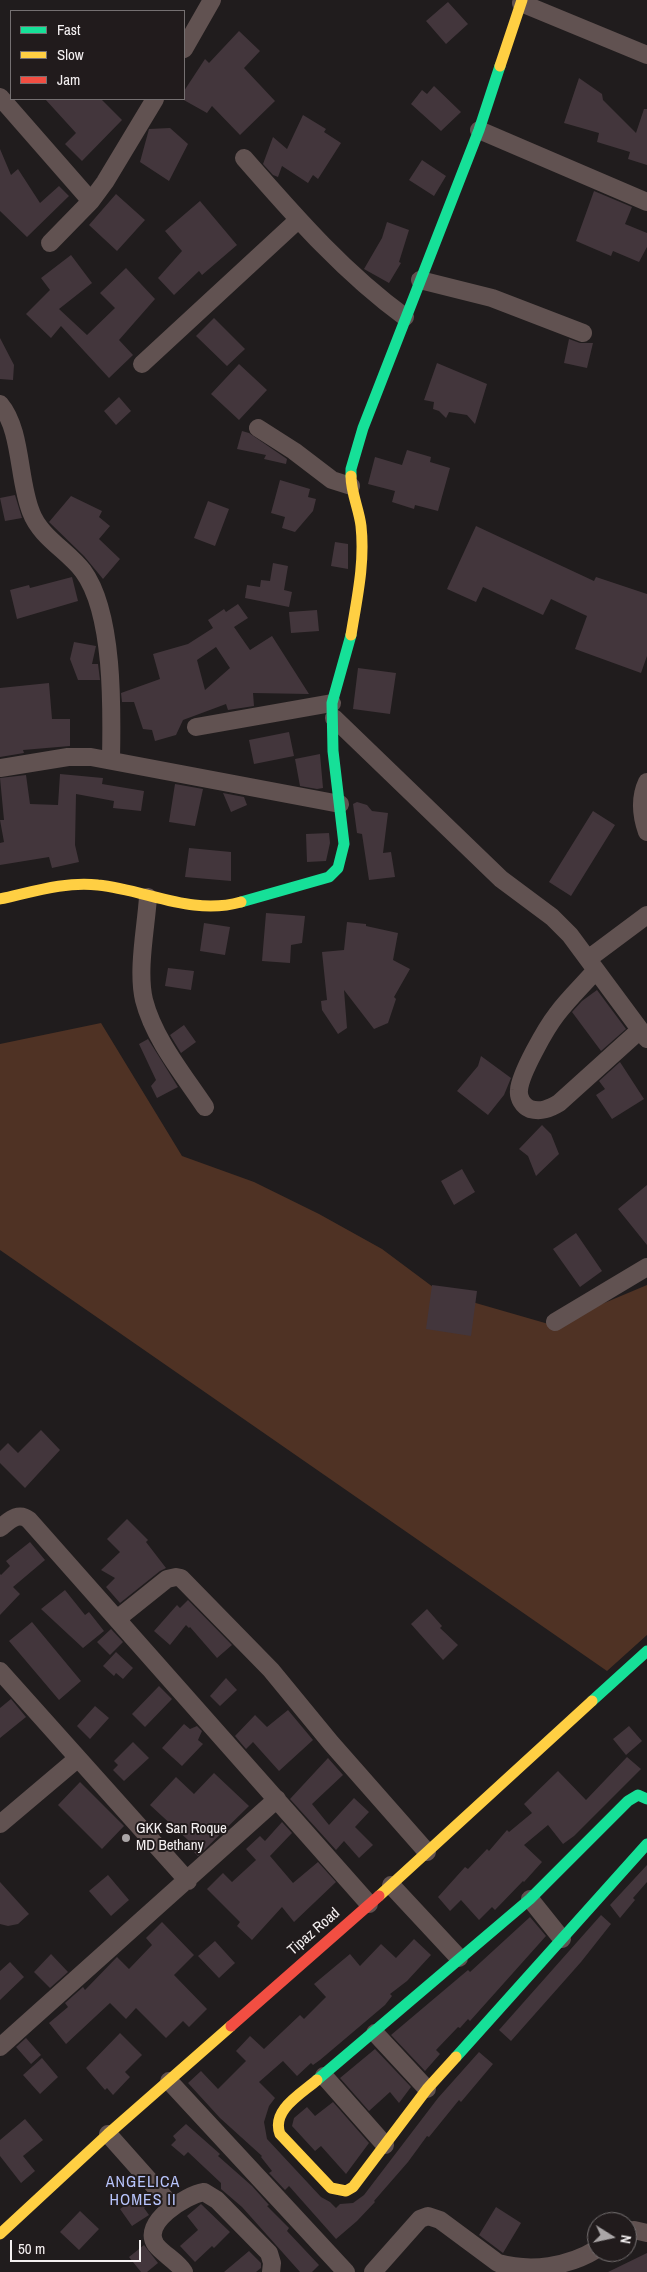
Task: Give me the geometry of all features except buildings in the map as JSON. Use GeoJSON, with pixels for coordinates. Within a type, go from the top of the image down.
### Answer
{"type":"FeatureCollection","features":[{"type":"Feature","properties":{"kind":"street"},"geometry":{"type":"LineString","coordinates":[[185,47],[212,0]]}},
{"type":"Feature","properties":{"kind":"street"},"geometry":{"type":"LineString","coordinates":[[0,899],[80,884],[98,885],[185,905],[224,907],[328,877],[338,868],[342,859],[344,844],[333,751],[333,710],[349,644],[362,573],[361,525],[351,486],[351,469],[363,428],[405,317],[480,130],[521,2],[647,55]]}},
{"type":"Feature","properties":{"kind":"street"},"geometry":{"type":"LineString","coordinates":[[0,97],[91,201]]}},
{"type":"Feature","properties":{"kind":"street"},"geometry":{"type":"LineString","coordinates":[[50,244],[91,201],[119,162],[154,100]]}},
{"type":"Feature","properties":{"kind":"street"},"geometry":{"type":"LineString","coordinates":[[480,130],[647,202]]}},
{"type":"Feature","properties":{"kind":"street"},"geometry":{"type":"LineString","coordinates":[[244,158],[298,220],[372,293],[405,317]]}},
{"type":"Feature","properties":{"kind":"street"},"geometry":{"type":"LineString","coordinates":[[142,364],[298,220]]}},
{"type":"Feature","properties":{"kind":"street"},"geometry":{"type":"LineString","coordinates":[[420,280],[492,298],[583,333]]}},
{"type":"Feature","properties":{"kind":"street"},"geometry":{"type":"LineString","coordinates":[[0,404],[11,425],[26,500],[37,525],[83,571],[95,592],[102,616],[113,699],[111,760]]}},
{"type":"Feature","properties":{"kind":"street"},"geometry":{"type":"LineString","coordinates":[[258,428],[332,480],[351,486]]}},
{"type":"Feature","properties":{"kind":"street"},"geometry":{"type":"LineString","coordinates":[[196,727],[333,710]]}},
{"type":"Feature","properties":{"kind":"street"},"geometry":{"type":"LineString","coordinates":[[333,710],[501,879],[552,917],[570,935],[592,965],[644,1034],[549,1110],[537,1111],[526,1108],[521,1102],[519,1091],[523,1076],[557,1014],[592,965],[647,914]]}},
{"type":"Feature","properties":{"kind":"street"},"geometry":{"type":"LineString","coordinates":[[0,768],[68,757],[91,757],[340,804]]}},
{"type":"Feature","properties":{"kind":"street"},"geometry":{"type":"LineString","coordinates":[[647,782],[641,800],[642,817],[647,832]]}},
{"type":"Feature","properties":{"kind":"street"},"geometry":{"type":"LineString","coordinates":[[148,897],[142,975],[144,999],[153,1026],[205,1107]]}},
{"type":"Feature","properties":{"kind":"street"},"geometry":{"type":"LineString","coordinates":[[555,1322],[647,1267]]}},
{"type":"Feature","properties":{"kind":"street"},"geometry":{"type":"LineString","coordinates":[[0,1528],[16,1516],[24,1516],[30,1520],[369,1904]]}},
{"type":"Feature","properties":{"kind":"street"},"geometry":{"type":"LineString","coordinates":[[117,1619],[167,1579],[181,1578],[271,1670],[331,1743],[427,1852]]}},
{"type":"Feature","properties":{"kind":"street","name":"Tipaz Road"},"geometry":{"type":"LineString","coordinates":[[0,2234],[108,2134],[391,1885],[647,1651]]}},
{"type":"Feature","properties":{"kind":"street"},"geometry":{"type":"LineString","coordinates":[[0,1671],[188,1881]]}},
{"type":"Feature","properties":{"kind":"street"},"geometry":{"type":"LineString","coordinates":[[0,1824],[77,1759]]}},
{"type":"Feature","properties":{"kind":"street"},"geometry":{"type":"LineString","coordinates":[[647,1799],[638,1795],[628,1801],[530,1899],[459,1958],[375,2033],[282,2110],[276,2126],[280,2134],[331,2188],[346,2191],[353,2186],[427,2089],[647,1844]]}},
{"type":"Feature","properties":{"kind":"street"},"geometry":{"type":"LineString","coordinates":[[4,2036],[188,1881],[277,1799]]}},
{"type":"Feature","properties":{"kind":"street"},"geometry":{"type":"LineString","coordinates":[[391,1885],[459,1958]]}},
{"type":"Feature","properties":{"kind":"street"},"geometry":{"type":"LineString","coordinates":[[530,1899],[562,1939]]}},
{"type":"Feature","properties":{"kind":"street"},"geometry":{"type":"LineString","coordinates":[[375,2033],[427,2089]]}},
{"type":"Feature","properties":{"kind":"street"},"geometry":{"type":"LineString","coordinates":[[324,2076],[385,2145]]}},
{"type":"Feature","properties":{"kind":"street"},"geometry":{"type":"LineString","coordinates":[[169,2081],[346,2272]]}},
{"type":"Feature","properties":{"kind":"street"},"geometry":{"type":"LineString","coordinates":[[108,2134],[172,2206]]}},
{"type":"Feature","properties":{"kind":"street"},"geometry":{"type":"LineString","coordinates":[[184,2272],[156,2245],[152,2233],[155,2226],[172,2206],[195,2193],[204,2192],[210,2195],[268,2253],[272,2263],[271,2272]]}},
{"type":"Feature","properties":{"kind":"street"},"geometry":{"type":"LineString","coordinates":[[373,2272],[420,2219],[428,2216],[440,2220],[498,2263],[508,2268],[523,2270],[564,2266],[587,2254]]}},
{"type":"Feature","properties":{"kind":"shaded area"},"geometry":{"type":"Polygon","coordinates":[[[101,1023],[182,1156],[254,1182],[319,1214],[382,1249],[441,1293],[552,1325],[647,1285],[647,1635],[607,1671],[0,1250],[0,1044],[101,1023]]]}},
{"type":"Feature","properties":{"kind":"traffic: fast"},"geometry":{"type":"LineString","coordinates":[[351,476],[351,469],[363,428],[479,130],[500,66]]}},
{"type":"Feature","properties":{"kind":"traffic: fast"},"geometry":{"type":"LineString","coordinates":[[241,902],[329,877],[338,868],[344,844],[333,751],[332,703],[351,635]]}},
{"type":"Feature","properties":{"kind":"traffic: fast"},"geometry":{"type":"LineString","coordinates":[[592,1701],[647,1651]]}},
{"type":"Feature","properties":{"kind":"traffic: fast"},"geometry":{"type":"LineString","coordinates":[[317,2080],[530,1899],[628,1801],[638,1795],[647,1799]]}},
{"type":"Feature","properties":{"kind":"traffic: fast"},"geometry":{"type":"LineString","coordinates":[[456,2057],[647,1844]]}},
{"type":"Feature","properties":{"kind":"traffic: slow"},"geometry":{"type":"LineString","coordinates":[[500,66],[522,0]]}},
{"type":"Feature","properties":{"kind":"traffic: slow"},"geometry":{"type":"LineString","coordinates":[[351,476],[352,489],[361,526],[362,553],[360,580],[351,635]]}},
{"type":"Feature","properties":{"kind":"traffic: slow"},"geometry":{"type":"LineString","coordinates":[[0,899],[49,888],[86,884],[116,888],[187,904],[205,906],[241,902]]}},
{"type":"Feature","properties":{"kind":"traffic: slow"},"geometry":{"type":"LineString","coordinates":[[379,1896],[592,1701]]}},
{"type":"Feature","properties":{"kind":"traffic: slow"},"geometry":{"type":"LineString","coordinates":[[0,2234],[108,2134],[231,2026]]}},
{"type":"Feature","properties":{"kind":"traffic: slow"},"geometry":{"type":"LineString","coordinates":[[317,2080],[289,2103],[284,2110],[278,2125],[280,2134],[331,2188],[346,2191],[353,2187],[427,2089],[456,2057]]}},
{"type":"Feature","properties":{"kind":"traffic: jam"},"geometry":{"type":"LineString","coordinates":[[231,2026],[379,1896]]}},
{"type":"Feature","properties":{"kind":"place","name":"GKK San Roque MD Bethany"},"geometry":{"type":"Point","coordinates":[126,1838]}},
{"type":"Feature","properties":{"kind":"district","name":"ANGELICA HOMES II"},"geometry":{"type":"Point","coordinates":[143,2192]}}]}
